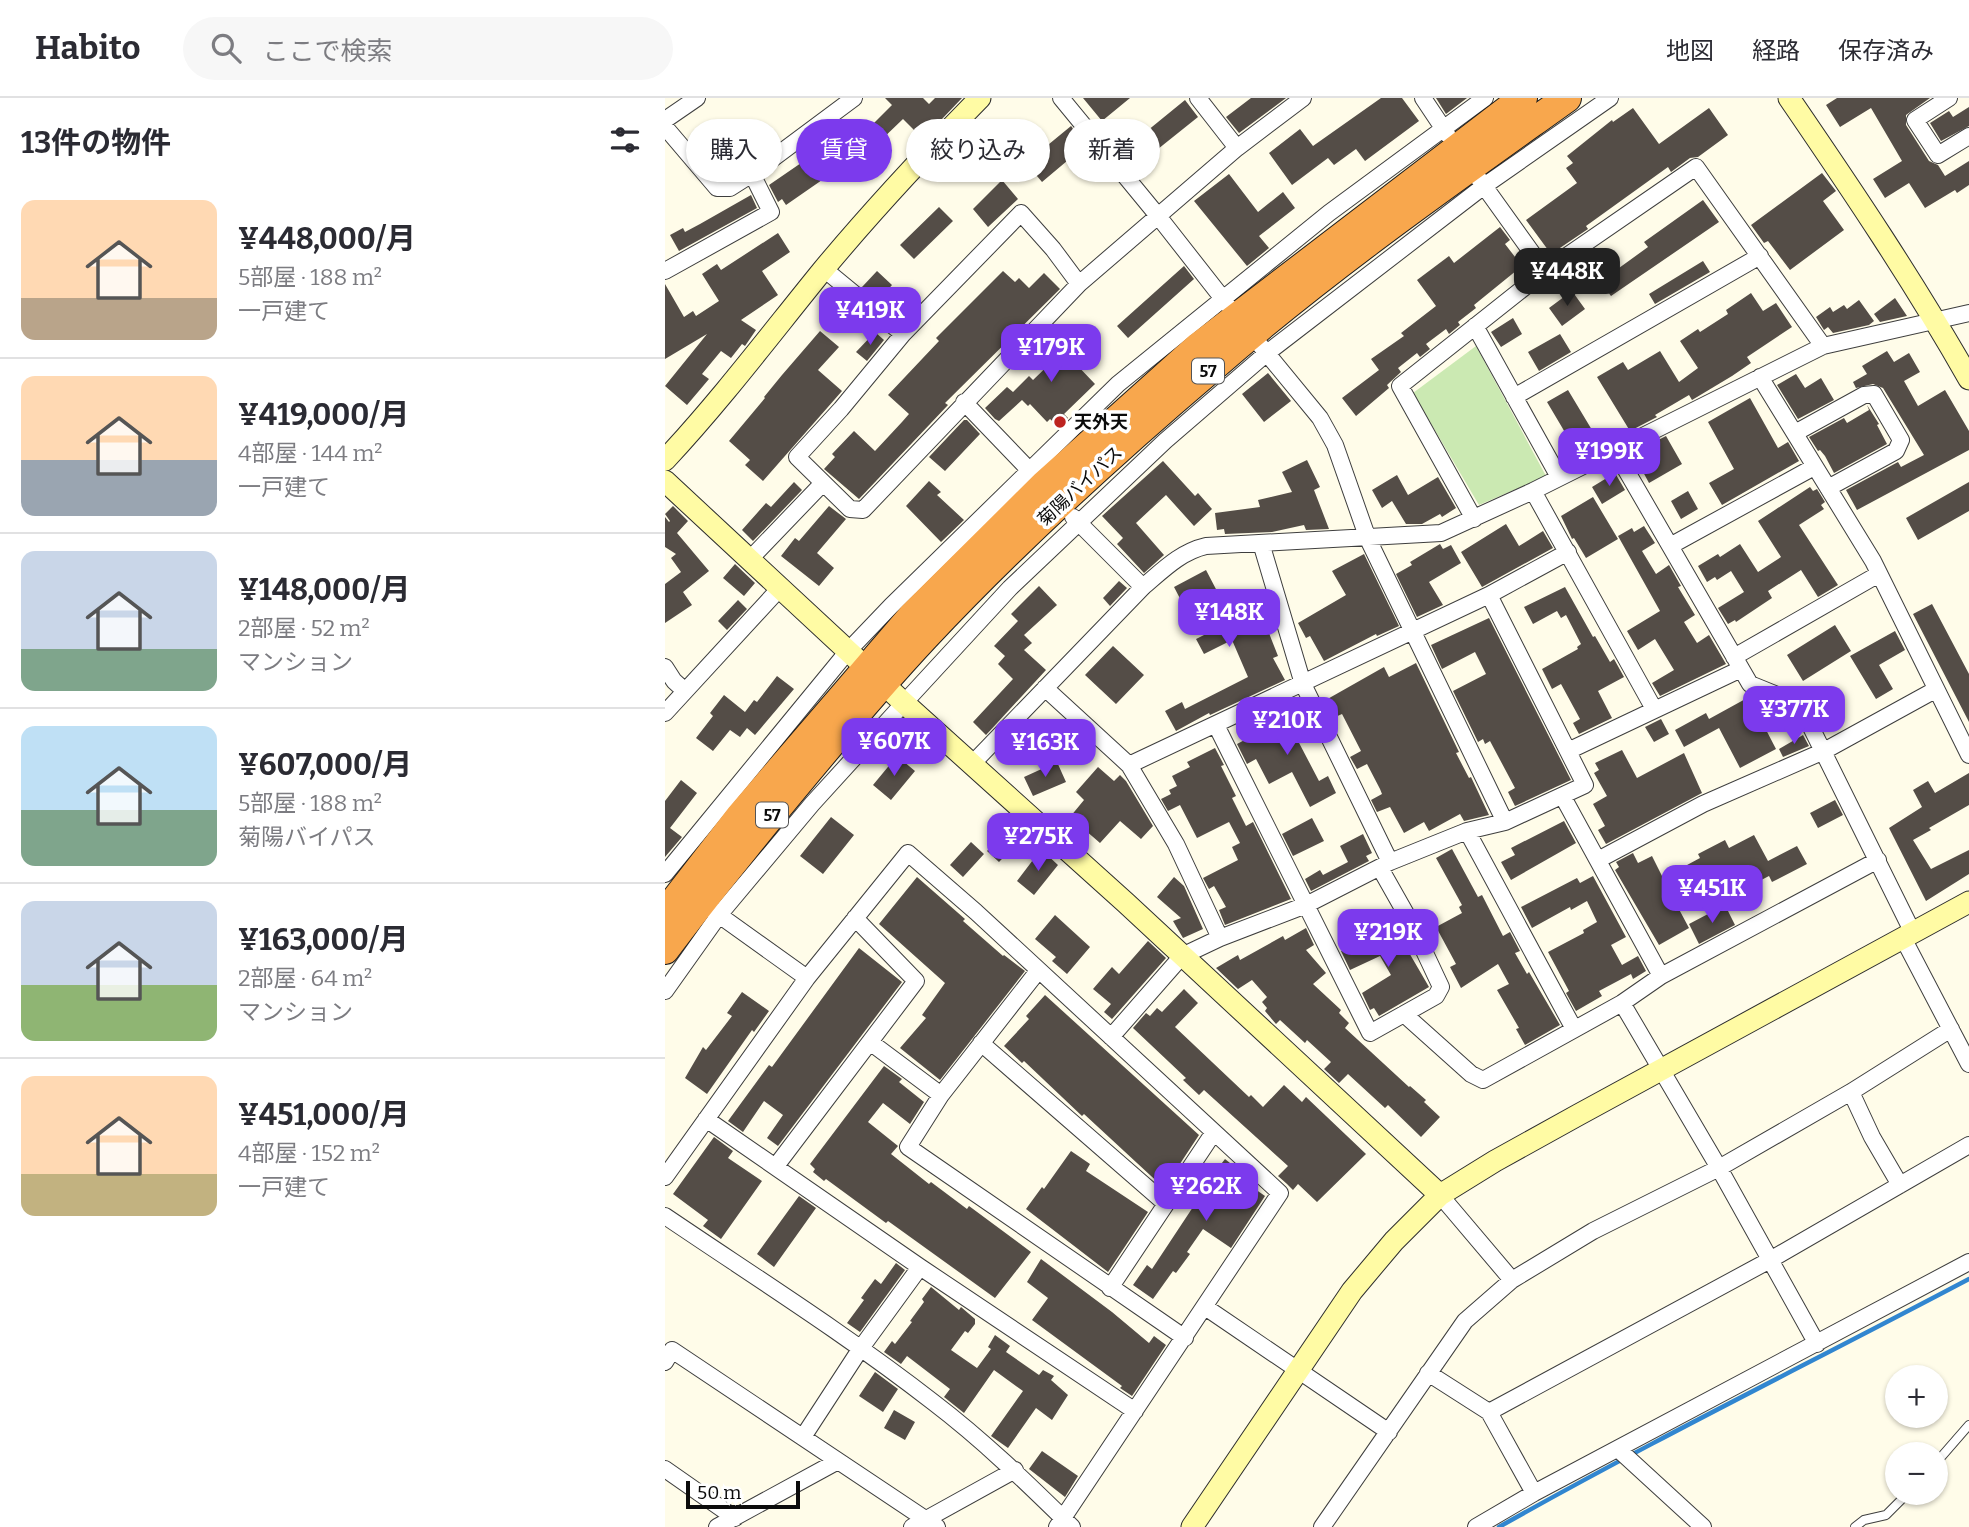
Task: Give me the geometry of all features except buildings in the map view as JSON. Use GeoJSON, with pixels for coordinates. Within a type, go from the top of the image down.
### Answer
{"type":"FeatureCollection","features":[{"type":"Feature","properties":{"kind":"highway","name":"菊陽バイパス"},"geometry":{"type":"LineString","coordinates":[[665,913],[846,724],[866,667],[927,635],[1053,495],[1214,365],[1245,326],[1340,265],[1464,158],[1523,98]]}},
{"type":"Feature","properties":{"kind":"highway","name":"菊陽バイパス"},"geometry":{"type":"LineString","coordinates":[[1464,158],[1567,98]]}},
{"type":"Feature","properties":{"kind":"highway","name":"菊陽バイパス"},"geometry":{"type":"LineString","coordinates":[[665,950],[686,891]]}},
{"type":"Feature","properties":{"kind":"street"},"geometry":{"type":"LineString","coordinates":[[665,120],[697,98]]}},
{"type":"Feature","properties":{"kind":"street"},"geometry":{"type":"LineString","coordinates":[[782,152],[854,98]]}},
{"type":"Feature","properties":{"kind":"street"},"geometry":{"type":"LineString","coordinates":[[665,460],[698,425],[824,269],[909,170],[980,98]]}},
{"type":"Feature","properties":{"kind":"street"},"geometry":{"type":"LineString","coordinates":[[1061,98],[1320,418],[1330,436],[1368,539],[1505,822]]}},
{"type":"Feature","properties":{"kind":"street"},"geometry":{"type":"LineString","coordinates":[[1198,98],[1237,148]]}},
{"type":"Feature","properties":{"kind":"street"},"geometry":{"type":"LineString","coordinates":[[1079,284],[1021,213],[903,334],[797,457],[850,509],[863,510],[1079,284],[1237,148],[1304,98]]}},
{"type":"Feature","properties":{"kind":"street"},"geometry":{"type":"LineString","coordinates":[[1423,98],[1545,271]]}},
{"type":"Feature","properties":{"kind":"street"},"geometry":{"type":"LineString","coordinates":[[1464,158],[1485,98]]}},
{"type":"Feature","properties":{"kind":"street"},"geometry":{"type":"LineString","coordinates":[[686,891],[812,804],[1010,588],[1053,495],[1118,384],[1245,326],[1464,158],[1610,98]]}},
{"type":"Feature","properties":{"kind":"street"},"geometry":{"type":"LineString","coordinates":[[1790,98],[1936,321],[1969,379]]}},
{"type":"Feature","properties":{"kind":"street"},"geometry":{"type":"LineString","coordinates":[[1949,98],[1915,120],[1938,155],[1969,136]]}},
{"type":"Feature","properties":{"kind":"street"},"geometry":{"type":"LineString","coordinates":[[665,127],[686,152]]}},
{"type":"Feature","properties":{"kind":"street"},"geometry":{"type":"LineString","coordinates":[[1474,519],[1400,386],[1545,271],[1696,167],[1822,346]]}},
{"type":"Feature","properties":{"kind":"street"},"geometry":{"type":"LineString","coordinates":[[712,182],[717,188],[730,188],[739,182]]}},
{"type":"Feature","properties":{"kind":"street"},"geometry":{"type":"LineString","coordinates":[[665,271],[771,212],[756,182]]}},
{"type":"Feature","properties":{"kind":"street"},"geometry":{"type":"LineString","coordinates":[[1514,397],[1760,256]]}},
{"type":"Feature","properties":{"kind":"street"},"geometry":{"type":"LineString","coordinates":[[824,269],[903,334]]}},
{"type":"Feature","properties":{"kind":"street"},"geometry":{"type":"LineString","coordinates":[[972,764],[1143,587],[1193,549],[1206,546],[1441,533],[1534,491],[1822,346],[1969,313]]}},
{"type":"Feature","properties":{"kind":"street"},"geometry":{"type":"LineString","coordinates":[[1475,326],[1559,477]]}},
{"type":"Feature","properties":{"kind":"street"},"geometry":{"type":"LineString","coordinates":[[1760,377],[1879,574],[1969,755]]}},
{"type":"Feature","properties":{"kind":"street"},"geometry":{"type":"LineString","coordinates":[[1795,433],[1864,395],[1874,394],[1901,440],[1896,451],[1828,488]]}},
{"type":"Feature","properties":{"kind":"street"},"geometry":{"type":"LineString","coordinates":[[964,402],[1143,587]]}},
{"type":"Feature","properties":{"kind":"street"},"geometry":{"type":"LineString","coordinates":[[1615,451],[1750,684],[1799,704],[1878,860],[1908,935],[1969,1064]]}},
{"type":"Feature","properties":{"kind":"street"},"geometry":{"type":"LineString","coordinates":[[1670,546],[1814,467]]}},
{"type":"Feature","properties":{"kind":"street"},"geometry":{"type":"LineString","coordinates":[[665,481],[1440,1195],[1512,1280]]}},
{"type":"Feature","properties":{"kind":"street"},"geometry":{"type":"LineString","coordinates":[[750,559],[822,484]]}},
{"type":"Feature","properties":{"kind":"street"},"geometry":{"type":"LineString","coordinates":[[1534,491],[1654,709]]}},
{"type":"Feature","properties":{"kind":"street"},"geometry":{"type":"LineString","coordinates":[[665,991],[686,891],[866,667],[891,606],[1053,495]]}},
{"type":"Feature","properties":{"kind":"street"},"geometry":{"type":"LineString","coordinates":[[1216,725],[1370,1033],[1436,996],[1441,988],[1303,684],[1261,543]]}},
{"type":"Feature","properties":{"kind":"street"},"geometry":{"type":"LineString","coordinates":[[1129,765],[1489,594],[1568,552]]}},
{"type":"Feature","properties":{"kind":"street"},"geometry":{"type":"LineString","coordinates":[[1568,751],[1654,709],[1737,663],[1879,574]]}},
{"type":"Feature","properties":{"kind":"street"},"geometry":{"type":"LineString","coordinates":[[665,713],[781,587]]}},
{"type":"Feature","properties":{"kind":"street"},"geometry":{"type":"LineString","coordinates":[[1111,1037],[1182,956],[1220,938],[1306,905],[1385,865],[1467,831],[1505,822],[1585,785],[1489,594]]}},
{"type":"Feature","properties":{"kind":"street"},"geometry":{"type":"LineString","coordinates":[[665,667],[685,691]]}},
{"type":"Feature","properties":{"kind":"street"},"geometry":{"type":"LineString","coordinates":[[1045,688],[1129,765],[1175,845],[1220,938]]}},
{"type":"Feature","properties":{"kind":"street"},"geometry":{"type":"LineString","coordinates":[[1598,860],[1703,804],[1824,751],[1935,690]]}},
{"type":"Feature","properties":{"kind":"street"},"geometry":{"type":"LineString","coordinates":[[1563,797],[1661,976]]}},
{"type":"Feature","properties":{"kind":"street"},"geometry":{"type":"LineString","coordinates":[[1467,831],[1574,1029]]}},
{"type":"Feature","properties":{"kind":"street"},"geometry":{"type":"LineString","coordinates":[[665,1177],[807,978],[908,853],[976,912],[1280,1193],[1135,1411],[1064,1524],[1015,1470],[935,1403],[861,1348],[665,1216]]}},
{"type":"Feature","properties":{"kind":"street"},"geometry":{"type":"LineString","coordinates":[[1404,1014],[1471,1074],[1483,1080],[1622,1003],[1661,976],[1878,860]]}},
{"type":"Feature","properties":{"kind":"street"},"geometry":{"type":"LineString","coordinates":[[686,891],[807,978]]}},
{"type":"Feature","properties":{"kind":"street"},"geometry":{"type":"LineString","coordinates":[[1192,1527],[1352,1291],[1394,1241],[1440,1195],[1495,1161],[1969,902]]}},
{"type":"Feature","properties":{"kind":"street"},"geometry":{"type":"LineString","coordinates":[[776,1166],[916,981],[855,918]]}},
{"type":"Feature","properties":{"kind":"street"},"geometry":{"type":"LineString","coordinates":[[1038,971],[941,1095],[908,1147],[1185,1338]]}},
{"type":"Feature","properties":{"kind":"street"},"geometry":{"type":"LineString","coordinates":[[1622,1003],[1719,1168],[1817,1344]]}},
{"type":"Feature","properties":{"kind":"street"},"geometry":{"type":"LineString","coordinates":[[1322,1527],[1465,1321],[1512,1280],[1593,1231],[1719,1168],[1784,1128],[1851,1092],[1951,1029]]}},
{"type":"Feature","properties":{"kind":"street"},"geometry":{"type":"LineString","coordinates":[[870,1042],[941,1095]]}},
{"type":"Feature","properties":{"kind":"street"},"geometry":{"type":"LineString","coordinates":[[981,1043],[1166,1204]]}},
{"type":"Feature","properties":{"kind":"street"},"geometry":{"type":"LineString","coordinates":[[1851,1092],[1872,1137],[1900,1185]]}},
{"type":"Feature","properties":{"kind":"street"},"geometry":{"type":"LineString","coordinates":[[706,1119],[1135,1411]]}},
{"type":"Feature","properties":{"kind":"street"},"geometry":{"type":"LineString","coordinates":[[1110,1288],[1214,1132]]}},
{"type":"Feature","properties":{"kind":"street"},"geometry":{"type":"LineString","coordinates":[[1489,1412],[1770,1261],[1969,1145]]}},
{"type":"Feature","properties":{"kind":"street"},"geometry":{"type":"LineString","coordinates":[[1476,1527],[1534,1493],[1969,1262]]}},
{"type":"Feature","properties":{"kind":"street"},"geometry":{"type":"LineString","coordinates":[[803,1437],[861,1348],[920,1267]]}},
{"type":"Feature","properties":{"kind":"street"},"geometry":{"type":"LineString","coordinates":[[1205,1307],[1389,1432]]}},
{"type":"Feature","properties":{"kind":"street"},"geometry":{"type":"LineString","coordinates":[[665,1362],[672,1350],[838,1461],[925,1525],[1015,1470]]}},
{"type":"Feature","properties":{"kind":"street"},"geometry":{"type":"LineString","coordinates":[[1428,1373],[1489,1412],[1534,1493]]}},
{"type":"Feature","properties":{"kind":"street"},"geometry":{"type":"LineString","coordinates":[[1618,1449],[1703,1527]]}},
{"type":"Feature","properties":{"kind":"street"},"geometry":{"type":"LineString","coordinates":[[717,1527],[838,1461]]}},
{"type":"Feature","properties":{"kind":"street"},"geometry":{"type":"LineString","coordinates":[[665,1469],[735,1518]]}},
{"type":"Feature","properties":{"kind":"lane"},"geometry":{"type":"LineString","coordinates":[[1948,1449],[1969,1425]]}},
{"type":"Feature","properties":{"kind":"lane"},"geometry":{"type":"LineString","coordinates":[[1855,1527],[1864,1520],[1886,1515],[1896,1505]]}},
{"type":"Feature","properties":{"kind":"green space"},"geometry":{"type":"Polygon","coordinates":[[[1476,346],[1546,476],[1479,505],[1413,393],[1476,346]]]}},
{"type":"Feature","properties":{"kind":"waterway"},"geometry":{"type":"LineString","coordinates":[[1499,1527],[1674,1432],[1969,1279]]}},
{"type":"Feature","properties":{"kind":"place","name":"天外天"},"geometry":{"type":"Point","coordinates":[1060,422]}}]}
